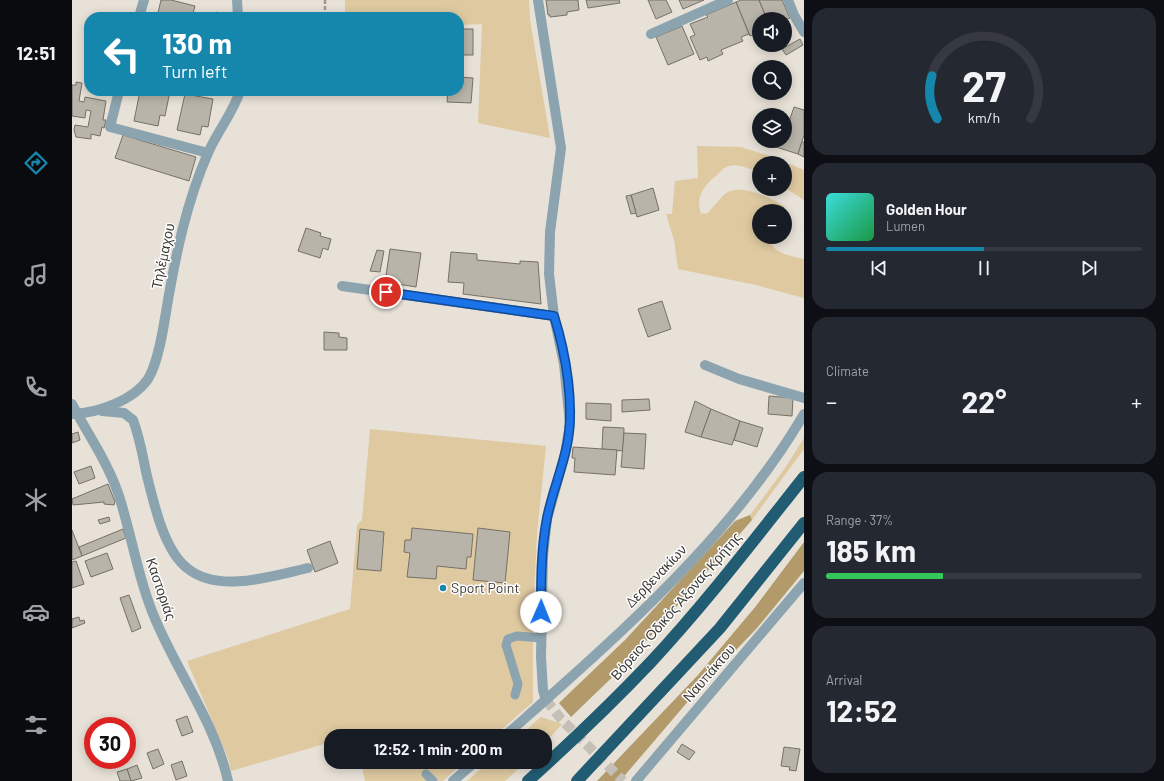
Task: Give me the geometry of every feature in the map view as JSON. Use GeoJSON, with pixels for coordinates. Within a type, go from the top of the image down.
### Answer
{"type":"FeatureCollection","features":[{"type":"Feature","properties":{"kind":"highway","name":"Βόρειος Οδικός Άξονας Κρήτης"},"geometry":{"type":"LineString","coordinates":[[528,781],[566,747],[650,663],[729,571],[804,477]]}},
{"type":"Feature","properties":{"kind":"highway"},"geometry":{"type":"LineString","coordinates":[[577,781],[720,628],[804,524]]}},
{"type":"Feature","properties":{"kind":"street"},"geometry":{"type":"LineString","coordinates":[[140,12],[144,0]]}},
{"type":"Feature","properties":{"kind":"street"},"geometry":{"type":"LineString","coordinates":[[237,0],[238,12]]}},
{"type":"Feature","properties":{"kind":"street"},"geometry":{"type":"LineString","coordinates":[[538,0],[561,148],[550,232],[549,274],[554,316],[559,333],[564,364],[570,424],[565,454],[548,511],[545,531],[541,585],[541,638],[542,672],[546,700]]}},
{"type":"Feature","properties":{"kind":"street"},"geometry":{"type":"LineString","coordinates":[[651,34],[728,0]]}},
{"type":"Feature","properties":{"kind":"street"},"geometry":{"type":"LineString","coordinates":[[788,0],[804,32]]}},
{"type":"Feature","properties":{"kind":"street"},"geometry":{"type":"LineString","coordinates":[[119,96],[110,127],[208,153]]}},
{"type":"Feature","properties":{"kind":"street","name":"Τηλέμαχου"},"geometry":{"type":"LineString","coordinates":[[100,410],[132,394],[150,376],[159,343],[184,225],[208,153],[238,96]]}},
{"type":"Feature","properties":{"kind":"street"},"geometry":{"type":"LineString","coordinates":[[342,286],[554,316]]}},
{"type":"Feature","properties":{"kind":"street"},"geometry":{"type":"LineString","coordinates":[[705,365],[739,379],[804,398]]}},
{"type":"Feature","properties":{"kind":"street","name":"Καστοριάς"},"geometry":{"type":"LineString","coordinates":[[72,404],[75,414],[101,454],[113,479],[122,504],[148,602],[167,646],[215,739],[224,760],[228,781]]}},
{"type":"Feature","properties":{"kind":"street","name":"Τηλέμαχου"},"geometry":{"type":"LineString","coordinates":[[75,414],[100,410],[124,413],[133,420],[152,496],[167,538],[173,551],[186,568],[202,576],[229,582],[262,579],[308,568]]}},
{"type":"Feature","properties":{"kind":"street","name":"Δερβενακίων"},"geometry":{"type":"LineString","coordinates":[[513,729],[605,646],[722,527],[755,488],[804,414]]}},
{"type":"Feature","properties":{"kind":"street","name":"Ναυπάκτου"},"geometry":{"type":"LineString","coordinates":[[636,781],[804,583]]}},
{"type":"Feature","properties":{"kind":"street"},"geometry":{"type":"LineString","coordinates":[[454,781],[467,769]]}},
{"type":"Feature","properties":{"kind":"lane"},"geometry":{"type":"LineString","coordinates":[[515,695],[519,687],[506,645],[508,639],[517,636],[541,638]]}},
{"type":"Feature","properties":{"kind":"path"},"geometry":{"type":"LineString","coordinates":[[325,0],[325,12]]}},
{"type":"Feature","properties":{"kind":"shaded area"},"geometry":{"type":"Polygon","coordinates":[[[345,0],[529,0],[530,20],[550,138],[478,123],[482,24],[464,25],[464,12],[345,12],[345,0]]]}},
{"type":"Feature","properties":{"kind":"shaded area"},"geometry":{"type":"Polygon","coordinates":[[[697,146],[741,147],[770,156],[752,156],[752,170],[735,165],[725,168],[705,187],[700,197],[699,208],[701,214],[708,213],[725,194],[731,191],[739,190],[752,191],[752,196],[763,196],[780,204],[752,204],[752,244],[771,244],[779,252],[804,259],[804,298],[756,285],[678,269],[674,240],[666,214],[672,214],[675,181],[698,178],[697,146]]]}},
{"type":"Feature","properties":{"kind":"shaded area"},"geometry":{"type":"Polygon","coordinates":[[[792,165],[804,170],[804,200],[792,192],[792,165]]]}},
{"type":"Feature","properties":{"kind":"shaded area","name":"Sport Point"},"geometry":{"type":"Polygon","coordinates":[[[370,429],[546,446],[537,533],[533,617],[533,702],[502,729],[324,729],[324,744],[231,771],[228,758],[187,661],[350,609],[357,525],[362,520],[370,429]]]}},
{"type":"Feature","properties":{"kind":"shaded area"},"geometry":{"type":"Polygon","coordinates":[[[804,438],[804,449],[752,520],[750,515],[783,471],[804,438]]]}},
{"type":"Feature","properties":{"kind":"shaded area"},"geometry":{"type":"Polygon","coordinates":[[[750,515],[752,520],[628,662],[571,717],[559,703],[625,640],[735,521],[750,515]]]}},
{"type":"Feature","properties":{"kind":"shaded area"},"geometry":{"type":"Polygon","coordinates":[[[804,542],[804,571],[757,628],[696,692],[620,781],[597,781],[698,675],[756,606],[804,542]]]}},
{"type":"Feature","properties":{"kind":"shaded area"},"geometry":{"type":"Polygon","coordinates":[[[541,717],[562,724],[552,735],[552,729],[527,729],[541,717]]]}},
{"type":"Feature","properties":{"kind":"shaded area"},"geometry":{"type":"Polygon","coordinates":[[[362,769],[456,769],[443,781],[365,781],[362,769]]]}},
{"type":"Feature","properties":{"kind":"shaded area"},"geometry":{"type":"Polygon","coordinates":[[[481,769],[518,769],[505,781],[467,781],[481,769]]]}},
{"type":"Feature","properties":{"kind":"building"},"geometry":{"type":"Polygon","coordinates":[[[161,0],[171,0],[195,6],[193,12],[158,12],[161,0]]]}},
{"type":"Feature","properties":{"kind":"building"},"geometry":{"type":"Polygon","coordinates":[[[546,0],[578,0],[579,10],[567,12],[567,15],[550,17],[550,15],[548,15],[546,0]]]}},
{"type":"Feature","properties":{"kind":"building"},"geometry":{"type":"Polygon","coordinates":[[[586,0],[619,0],[620,3],[588,8],[586,0]]]}},
{"type":"Feature","properties":{"kind":"building"},"geometry":{"type":"Polygon","coordinates":[[[648,0],[666,0],[672,12],[656,19],[648,0]]]}},
{"type":"Feature","properties":{"kind":"building"},"geometry":{"type":"Polygon","coordinates":[[[679,0],[704,0],[683,9],[679,0]]]}},
{"type":"Feature","properties":{"kind":"building"},"geometry":{"type":"Polygon","coordinates":[[[741,0],[759,0],[764,12],[752,12],[752,35],[750,36],[736,2],[741,0]]]}},
{"type":"Feature","properties":{"kind":"building"},"geometry":{"type":"Polygon","coordinates":[[[759,0],[782,0],[787,12],[764,12],[759,0]]]}},
{"type":"Feature","properties":{"kind":"building"},"geometry":{"type":"Polygon","coordinates":[[[736,2],[749,34],[741,37],[743,41],[721,50],[723,54],[708,61],[707,57],[700,60],[690,37],[695,35],[690,24],[708,17],[706,15],[736,2]]]}},
{"type":"Feature","properties":{"kind":"building"},"geometry":{"type":"Polygon","coordinates":[[[682,26],[694,54],[668,65],[656,37],[682,26]]]}},
{"type":"Feature","properties":{"kind":"building"},"geometry":{"type":"Polygon","coordinates":[[[464,29],[473,29],[473,55],[464,55],[464,29]]]}},
{"type":"Feature","properties":{"kind":"building"},"geometry":{"type":"Polygon","coordinates":[[[800,39],[803,45],[792,51],[792,43],[800,39]]]}},
{"type":"Feature","properties":{"kind":"building"},"geometry":{"type":"Polygon","coordinates":[[[784,52],[791,52],[786,55],[784,52]]]}},
{"type":"Feature","properties":{"kind":"building"},"geometry":{"type":"Polygon","coordinates":[[[464,77],[473,78],[471,103],[447,102],[448,96],[464,96],[464,77]]]}},
{"type":"Feature","properties":{"kind":"building"},"geometry":{"type":"Polygon","coordinates":[[[76,82],[82,83],[79,101],[84,102],[85,97],[106,101],[103,120],[106,120],[104,128],[102,127],[100,136],[91,134],[91,139],[76,137],[74,130],[75,125],[88,127],[91,111],[86,110],[85,118],[72,116],[72,85],[76,85],[76,82]]]}},
{"type":"Feature","properties":{"kind":"building"},"geometry":{"type":"Polygon","coordinates":[[[139,96],[169,96],[165,116],[160,115],[158,126],[134,121],[139,96]]]}},
{"type":"Feature","properties":{"kind":"building"},"geometry":{"type":"Polygon","coordinates":[[[185,96],[196,96],[213,99],[208,127],[202,126],[200,135],[177,130],[185,96]]]}},
{"type":"Feature","properties":{"kind":"building"},"geometry":{"type":"Polygon","coordinates":[[[794,107],[804,110],[804,135],[798,154],[779,148],[792,148],[792,113],[794,107]]]}},
{"type":"Feature","properties":{"kind":"building"},"geometry":{"type":"Polygon","coordinates":[[[123,135],[196,157],[189,181],[115,158],[123,135]]]}},
{"type":"Feature","properties":{"kind":"building"},"geometry":{"type":"Polygon","coordinates":[[[802,142],[804,142],[804,157],[798,154],[802,142]]]}},
{"type":"Feature","properties":{"kind":"building"},"geometry":{"type":"Polygon","coordinates":[[[653,188],[659,210],[637,217],[631,195],[653,188]]]}},
{"type":"Feature","properties":{"kind":"building"},"geometry":{"type":"Polygon","coordinates":[[[631,195],[636,213],[631,214],[626,196],[631,195]]]}},
{"type":"Feature","properties":{"kind":"building"},"geometry":{"type":"Polygon","coordinates":[[[306,228],[321,233],[320,236],[331,239],[328,250],[323,248],[320,258],[298,251],[306,228]]]}},
{"type":"Feature","properties":{"kind":"building"},"geometry":{"type":"Polygon","coordinates":[[[390,249],[421,253],[416,287],[385,282],[390,249]]]}},
{"type":"Feature","properties":{"kind":"building"},"geometry":{"type":"Polygon","coordinates":[[[377,250],[384,251],[380,272],[370,271],[377,250]]]}},
{"type":"Feature","properties":{"kind":"building"},"geometry":{"type":"Polygon","coordinates":[[[451,252],[477,254],[477,260],[520,264],[520,261],[538,262],[541,304],[463,294],[464,283],[448,282],[451,252]]]}},
{"type":"Feature","properties":{"kind":"building"},"geometry":{"type":"Polygon","coordinates":[[[662,301],[671,329],[648,337],[638,309],[662,301]]]}},
{"type":"Feature","properties":{"kind":"building"},"geometry":{"type":"Polygon","coordinates":[[[324,332],[339,333],[339,337],[347,338],[347,350],[324,350],[324,332]]]}},
{"type":"Feature","properties":{"kind":"building"},"geometry":{"type":"Polygon","coordinates":[[[769,396],[793,398],[792,416],[768,414],[769,396]]]}},
{"type":"Feature","properties":{"kind":"building"},"geometry":{"type":"Polygon","coordinates":[[[649,399],[650,410],[622,412],[622,400],[649,399]]]}},
{"type":"Feature","properties":{"kind":"building"},"geometry":{"type":"Polygon","coordinates":[[[695,401],[711,409],[701,437],[685,432],[695,401]]]}},
{"type":"Feature","properties":{"kind":"building"},"geometry":{"type":"Polygon","coordinates":[[[586,403],[611,404],[611,421],[586,419],[586,403]]]}},
{"type":"Feature","properties":{"kind":"building"},"geometry":{"type":"Polygon","coordinates":[[[711,409],[740,421],[732,445],[701,437],[711,409]]]}},
{"type":"Feature","properties":{"kind":"building"},"geometry":{"type":"Polygon","coordinates":[[[740,421],[763,428],[757,447],[734,440],[740,421]]]}},
{"type":"Feature","properties":{"kind":"building"},"geometry":{"type":"Polygon","coordinates":[[[603,427],[624,428],[623,451],[602,449],[603,427]]]}},
{"type":"Feature","properties":{"kind":"building"},"geometry":{"type":"Polygon","coordinates":[[[78,432],[80,440],[72,443],[72,434],[78,432]]]}},
{"type":"Feature","properties":{"kind":"building"},"geometry":{"type":"Polygon","coordinates":[[[624,433],[646,434],[644,469],[621,467],[624,433]]]}},
{"type":"Feature","properties":{"kind":"building"},"geometry":{"type":"Polygon","coordinates":[[[573,447],[617,450],[615,475],[574,472],[575,458],[572,458],[573,447]]]}},
{"type":"Feature","properties":{"kind":"building"},"geometry":{"type":"Polygon","coordinates":[[[91,466],[95,478],[79,484],[74,472],[91,466]]]}},
{"type":"Feature","properties":{"kind":"building"},"geometry":{"type":"Polygon","coordinates":[[[108,484],[115,502],[114,505],[104,504],[104,502],[73,505],[72,499],[108,484]]]}},
{"type":"Feature","properties":{"kind":"building"},"geometry":{"type":"Polygon","coordinates":[[[109,517],[110,521],[100,524],[98,520],[109,517]]]}},
{"type":"Feature","properties":{"kind":"building"},"geometry":{"type":"Polygon","coordinates":[[[412,528],[473,534],[471,557],[467,557],[466,569],[437,566],[436,579],[407,577],[410,553],[404,552],[405,540],[411,540],[412,528]]]}},
{"type":"Feature","properties":{"kind":"building"},"geometry":{"type":"Polygon","coordinates":[[[478,528],[510,532],[505,583],[473,580],[478,528]]]}},
{"type":"Feature","properties":{"kind":"building"},"geometry":{"type":"Polygon","coordinates":[[[123,529],[126,538],[82,556],[79,547],[123,529]]]}},
{"type":"Feature","properties":{"kind":"building"},"geometry":{"type":"Polygon","coordinates":[[[360,529],[384,532],[381,571],[357,569],[360,529]]]}},
{"type":"Feature","properties":{"kind":"building"},"geometry":{"type":"Polygon","coordinates":[[[72,530],[82,556],[72,560],[72,530]]]}},
{"type":"Feature","properties":{"kind":"building"},"geometry":{"type":"Polygon","coordinates":[[[330,541],[338,563],[315,572],[307,550],[330,541]]]}},
{"type":"Feature","properties":{"kind":"building"},"geometry":{"type":"Polygon","coordinates":[[[107,553],[113,569],[91,577],[85,561],[107,553]]]}},
{"type":"Feature","properties":{"kind":"building"},"geometry":{"type":"Polygon","coordinates":[[[76,561],[84,584],[72,588],[72,562],[76,561]]]}},
{"type":"Feature","properties":{"kind":"building"},"geometry":{"type":"Polygon","coordinates":[[[129,595],[141,628],[132,632],[120,598],[129,595]]]}},
{"type":"Feature","properties":{"kind":"building"},"geometry":{"type":"Polygon","coordinates":[[[79,617],[80,621],[84,620],[85,623],[72,628],[72,619],[79,617]]]}},
{"type":"Feature","properties":{"kind":"building"},"geometry":{"type":"Polygon","coordinates":[[[187,716],[193,732],[182,736],[176,720],[187,716]]]}},
{"type":"Feature","properties":{"kind":"building"},"geometry":{"type":"Polygon","coordinates":[[[682,744],[695,752],[689,760],[677,752],[682,744]]]}},
{"type":"Feature","properties":{"kind":"building"},"geometry":{"type":"Polygon","coordinates":[[[784,747],[800,749],[796,771],[789,770],[790,767],[781,766],[784,747]]]}},
{"type":"Feature","properties":{"kind":"building"},"geometry":{"type":"Polygon","coordinates":[[[158,749],[164,764],[153,769],[147,753],[158,749]]]}},
{"type":"Feature","properties":{"kind":"building"},"geometry":{"type":"Polygon","coordinates":[[[182,761],[187,776],[176,780],[171,765],[182,761]]]}},
{"type":"Feature","properties":{"kind":"building"},"geometry":{"type":"Polygon","coordinates":[[[136,765],[142,778],[131,781],[127,769],[136,769],[136,765]]]}},
{"type":"Feature","properties":{"kind":"building"},"geometry":{"type":"Polygon","coordinates":[[[127,769],[131,781],[120,781],[117,772],[127,769]]]}},
{"type":"Feature","properties":{"kind":"tunnel"},"geometry":{"type":"LineString","coordinates":[[546,700],[561,719],[623,781]]}},
{"type":"Feature","properties":{"kind":"place","name":"Sport Point"},"geometry":{"type":"Point","coordinates":[443,588]}},
{"type":"Feature","properties":{"kind":"route"},"geometry":{"type":"LineString","coordinates":[[386,292],[554,316],[559,333],[568,387],[570,424],[565,454],[548,511],[543,554],[541,612]]}}]}
